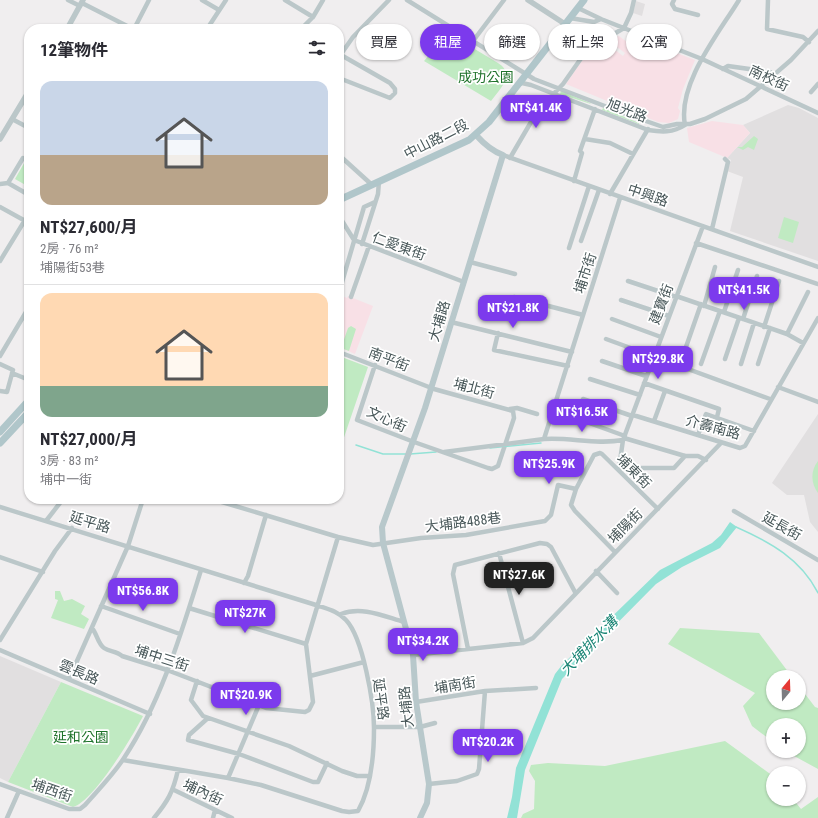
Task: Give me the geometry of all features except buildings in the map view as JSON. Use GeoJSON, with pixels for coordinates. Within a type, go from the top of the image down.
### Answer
{"type":"FeatureCollection","features":[{"type":"Feature","properties":{"kind":"main road","name":"中山路二段"},"geometry":{"type":"LineString","coordinates":[[344,198],[469,140],[476,135],[518,85],[584,0]]}},
{"type":"Feature","properties":{"kind":"main road","name":"中興路"},"geometry":{"type":"LineString","coordinates":[[476,135],[484,144],[495,152],[503,155]]}},
{"type":"Feature","properties":{"kind":"main road","name":"大埔路"},"geometry":{"type":"LineString","coordinates":[[420,818],[427,803],[429,784],[416,702],[413,655],[383,543],[382,527],[414,442],[503,155]]}},
{"type":"Feature","properties":{"kind":"main road"},"geometry":{"type":"LineString","coordinates":[[0,432],[24,406]]}},
{"type":"Feature","properties":{"kind":"main road"},"geometry":{"type":"LineString","coordinates":[[1,441],[24,417]]}},
{"type":"Feature","properties":{"kind":"street"},"geometry":{"type":"LineString","coordinates":[[68,0],[81,3],[124,24]]}},
{"type":"Feature","properties":{"kind":"street"},"geometry":{"type":"LineString","coordinates":[[137,24],[149,0]]}},
{"type":"Feature","properties":{"kind":"street"},"geometry":{"type":"LineString","coordinates":[[202,0],[219,10]]}},
{"type":"Feature","properties":{"kind":"street"},"geometry":{"type":"LineString","coordinates":[[210,24],[226,0]]}},
{"type":"Feature","properties":{"kind":"street"},"geometry":{"type":"LineString","coordinates":[[285,0],[313,17]]}},
{"type":"Feature","properties":{"kind":"street"},"geometry":{"type":"LineString","coordinates":[[306,24],[313,17],[323,0]]}},
{"type":"Feature","properties":{"kind":"street"},"geometry":{"type":"LineString","coordinates":[[344,50],[353,37],[389,0]]}},
{"type":"Feature","properties":{"kind":"street","name":"旭光路"},"geometry":{"type":"LineString","coordinates":[[407,0],[446,24]]}},
{"type":"Feature","properties":{"kind":"street"},"geometry":{"type":"LineString","coordinates":[[476,37],[504,0]]}},
{"type":"Feature","properties":{"kind":"street"},"geometry":{"type":"LineString","coordinates":[[528,0],[568,21],[594,22],[601,19]]}},
{"type":"Feature","properties":{"kind":"street"},"geometry":{"type":"LineString","coordinates":[[510,158],[538,110],[559,88],[582,57],[595,45],[624,28],[631,13],[634,0]]}},
{"type":"Feature","properties":{"kind":"street"},"geometry":{"type":"LineString","coordinates":[[685,125],[685,101],[689,88],[702,59],[739,0]]}},
{"type":"Feature","properties":{"kind":"street"},"geometry":{"type":"LineString","coordinates":[[768,0],[767,29],[803,37],[809,42]]}},
{"type":"Feature","properties":{"kind":"street"},"geometry":{"type":"LineString","coordinates":[[673,2],[675,9],[698,15]]}},
{"type":"Feature","properties":{"kind":"street"},"geometry":{"type":"LineString","coordinates":[[70,24],[81,3]]}},
{"type":"Feature","properties":{"kind":"street","name":"南校街"},"geometry":{"type":"LineString","coordinates":[[578,8],[601,19],[723,68],[818,112]]}},
{"type":"Feature","properties":{"kind":"street","name":"旭光路"},"geometry":{"type":"LineString","coordinates":[[518,85],[526,83],[648,130],[663,132],[678,130],[685,125],[725,111],[746,99],[775,76],[818,31]]}},
{"type":"Feature","properties":{"kind":"street","name":"旭光路"},"geometry":{"type":"LineString","coordinates":[[476,43],[527,73],[534,79],[650,124],[663,127],[677,124],[685,125]]}},
{"type":"Feature","properties":{"kind":"street"},"geometry":{"type":"LineString","coordinates":[[344,58],[390,83],[395,89],[395,93],[390,98],[344,80]]}},
{"type":"Feature","properties":{"kind":"street"},"geometry":{"type":"LineString","coordinates":[[723,68],[728,66],[770,72],[775,76]]}},
{"type":"Feature","properties":{"kind":"street"},"geometry":{"type":"LineString","coordinates":[[811,92],[818,84]]}},
{"type":"Feature","properties":{"kind":"street"},"geometry":{"type":"LineString","coordinates":[[0,139],[24,99]]}},
{"type":"Feature","properties":{"kind":"street"},"geometry":{"type":"LineString","coordinates":[[574,181],[582,153],[580,152],[597,103]]}},
{"type":"Feature","properties":{"kind":"street"},"geometry":{"type":"LineString","coordinates":[[12,119],[24,125]]}},
{"type":"Feature","properties":{"kind":"street"},"geometry":{"type":"LineString","coordinates":[[610,194],[648,130],[650,124]]}},
{"type":"Feature","properties":{"kind":"street"},"geometry":{"type":"LineString","coordinates":[[584,139],[610,143],[633,154]]}},
{"type":"Feature","properties":{"kind":"street","name":"中興路"},"geometry":{"type":"LineString","coordinates":[[503,155],[620,198],[818,267]]}},
{"type":"Feature","properties":{"kind":"street"},"geometry":{"type":"LineString","coordinates":[[8,183],[23,158]]}},
{"type":"Feature","properties":{"kind":"street"},"geometry":{"type":"LineString","coordinates":[[712,229],[728,162],[725,159]]}},
{"type":"Feature","properties":{"kind":"street"},"geometry":{"type":"LineString","coordinates":[[344,160],[371,184]]}},
{"type":"Feature","properties":{"kind":"street"},"geometry":{"type":"LineString","coordinates":[[362,244],[375,202],[379,181]]}},
{"type":"Feature","properties":{"kind":"street"},"geometry":{"type":"LineString","coordinates":[[0,184],[8,183],[24,192]]}},
{"type":"Feature","properties":{"kind":"street"},"geometry":{"type":"LineString","coordinates":[[569,248],[588,186]]}},
{"type":"Feature","properties":{"kind":"street"},"geometry":{"type":"LineString","coordinates":[[581,242],[599,190]]}},
{"type":"Feature","properties":{"kind":"street","name":"埔市街"},"geometry":{"type":"LineString","coordinates":[[544,438],[620,198]]}},
{"type":"Feature","properties":{"kind":"street"},"geometry":{"type":"LineString","coordinates":[[344,273],[364,207],[375,202]]}},
{"type":"Feature","properties":{"kind":"street"},"geometry":{"type":"LineString","coordinates":[[0,207],[24,220]]}},
{"type":"Feature","properties":{"kind":"street","name":"仁愛東街"},"geometry":{"type":"LineString","coordinates":[[344,224],[354,240],[362,244],[464,282]]}},
{"type":"Feature","properties":{"kind":"street"},"geometry":{"type":"LineString","coordinates":[[1,259],[24,226]]}},
{"type":"Feature","properties":{"kind":"street","name":"建寶街"},"geometry":{"type":"LineString","coordinates":[[685,456],[674,468],[620,469],[624,438],[703,226]]}},
{"type":"Feature","properties":{"kind":"street"},"geometry":{"type":"LineString","coordinates":[[696,243],[818,284]]}},
{"type":"Feature","properties":{"kind":"street"},"geometry":{"type":"LineString","coordinates":[[351,296],[369,246]]}},
{"type":"Feature","properties":{"kind":"street"},"geometry":{"type":"LineString","coordinates":[[470,262],[515,274]]}},
{"type":"Feature","properties":{"kind":"street"},"geometry":{"type":"LineString","coordinates":[[679,367],[716,267]]}},
{"type":"Feature","properties":{"kind":"street"},"geometry":{"type":"LineString","coordinates":[[701,364],[738,270]]}},
{"type":"Feature","properties":{"kind":"street"},"geometry":{"type":"LineString","coordinates":[[725,359],[757,276]]}},
{"type":"Feature","properties":{"kind":"street"},"geometry":{"type":"LineString","coordinates":[[628,281],[787,334],[803,343]]}},
{"type":"Feature","properties":{"kind":"street"},"geometry":{"type":"LineString","coordinates":[[764,326],[779,281]]}},
{"type":"Feature","properties":{"kind":"street"},"geometry":{"type":"LineString","coordinates":[[787,334],[808,292]]}},
{"type":"Feature","properties":{"kind":"street"},"geometry":{"type":"LineString","coordinates":[[514,297],[583,315]]}},
{"type":"Feature","properties":{"kind":"street"},"geometry":{"type":"LineString","coordinates":[[621,300],[669,316]]}},
{"type":"Feature","properties":{"kind":"street"},"geometry":{"type":"LineString","coordinates":[[0,356],[24,316]]}},
{"type":"Feature","properties":{"kind":"street","name":"介壽南路"},"geometry":{"type":"LineString","coordinates":[[583,398],[740,448],[745,446],[754,431],[770,400],[818,318]]}},
{"type":"Feature","properties":{"kind":"street"},"geometry":{"type":"LineString","coordinates":[[612,319],[661,337]]}},
{"type":"Feature","properties":{"kind":"street"},"geometry":{"type":"LineString","coordinates":[[451,322],[572,352]]}},
{"type":"Feature","properties":{"kind":"street"},"geometry":{"type":"LineString","coordinates":[[741,364],[754,323]]}},
{"type":"Feature","properties":{"kind":"street"},"geometry":{"type":"LineString","coordinates":[[758,364],[770,328]]}},
{"type":"Feature","properties":{"kind":"street"},"geometry":{"type":"LineString","coordinates":[[498,333],[493,347],[494,350],[568,366]]}},
{"type":"Feature","properties":{"kind":"street"},"geometry":{"type":"LineString","coordinates":[[606,339],[770,400]]}},
{"type":"Feature","properties":{"kind":"street","name":"南平街"},"geometry":{"type":"LineString","coordinates":[[344,354],[431,388]]}},
{"type":"Feature","properties":{"kind":"street"},"geometry":{"type":"LineString","coordinates":[[602,361],[646,376]]}},
{"type":"Feature","properties":{"kind":"street"},"geometry":{"type":"LineString","coordinates":[[0,364],[13,369],[6,392],[0,391]]}},
{"type":"Feature","properties":{"kind":"street","name":"文心街"},"geometry":{"type":"LineString","coordinates":[[375,365],[357,420],[414,442]]}},
{"type":"Feature","properties":{"kind":"street"},"geometry":{"type":"LineString","coordinates":[[12,373],[24,378]]}},
{"type":"Feature","properties":{"kind":"street"},"geometry":{"type":"LineString","coordinates":[[590,379],[640,395]]}},
{"type":"Feature","properties":{"kind":"street"},"geometry":{"type":"LineString","coordinates":[[644,383],[720,409],[717,417]]}},
{"type":"Feature","properties":{"kind":"street"},"geometry":{"type":"LineString","coordinates":[[778,387],[818,402]]}},
{"type":"Feature","properties":{"kind":"street","name":"埔北街"},"geometry":{"type":"LineString","coordinates":[[431,388],[510,409],[517,408],[537,414]]}},
{"type":"Feature","properties":{"kind":"street"},"geometry":{"type":"LineString","coordinates":[[654,421],[665,391]]}},
{"type":"Feature","properties":{"kind":"street","name":"埔北街"},"geometry":{"type":"LineString","coordinates":[[442,452],[492,469],[500,463],[514,418],[515,414],[510,409]]}},
{"type":"Feature","properties":{"kind":"street"},"geometry":{"type":"LineString","coordinates":[[698,435],[706,414],[754,431]]}},
{"type":"Feature","properties":{"kind":"street"},"geometry":{"type":"LineString","coordinates":[[581,420],[624,438],[685,456],[698,456],[706,460]]}},
{"type":"Feature","properties":{"kind":"street"},"geometry":{"type":"LineString","coordinates":[[414,442],[442,452],[544,438],[559,438],[590,442],[624,438]]}},
{"type":"Feature","properties":{"kind":"street","name":"埔陽街"},"geometry":{"type":"LineString","coordinates":[[413,655],[523,643],[533,638],[575,592],[721,443]]}},
{"type":"Feature","properties":{"kind":"street","name":"埔東街"},"geometry":{"type":"LineString","coordinates":[[614,552],[572,508],[572,499],[576,489],[592,458],[600,453],[658,509]]}},
{"type":"Feature","properties":{"kind":"street","name":"大埔路488巷"},"geometry":{"type":"LineString","coordinates":[[229,504],[338,537],[373,545],[466,535],[545,521],[551,515],[558,485],[576,489]]}},
{"type":"Feature","properties":{"kind":"street"},"geometry":{"type":"LineString","coordinates":[[46,521],[59,504]]}},
{"type":"Feature","properties":{"kind":"street"},"geometry":{"type":"LineString","coordinates":[[69,679],[128,546],[141,504]]}},
{"type":"Feature","properties":{"kind":"street","name":"延平路"},"geometry":{"type":"LineString","coordinates":[[0,507],[72,528],[201,570],[316,605],[341,614],[351,626],[364,662],[374,727],[369,776],[363,800],[358,811],[349,812],[262,785],[123,760]]}},
{"type":"Feature","properties":{"kind":"street","name":"延長街"},"geometry":{"type":"LineString","coordinates":[[734,511],[818,560]]}},
{"type":"Feature","properties":{"kind":"street"},"geometry":{"type":"LineString","coordinates":[[244,583],[248,576],[266,515]]}},
{"type":"Feature","properties":{"kind":"street"},"geometry":{"type":"LineString","coordinates":[[0,640],[55,551],[72,528]]}},
{"type":"Feature","properties":{"kind":"street"},"geometry":{"type":"LineString","coordinates":[[189,608],[306,644],[316,605],[338,537]]}},
{"type":"Feature","properties":{"kind":"street"},"geometry":{"type":"LineString","coordinates":[[468,649],[453,570],[455,565],[540,543],[547,544],[551,547],[575,592]]}},
{"type":"Feature","properties":{"kind":"street"},"geometry":{"type":"LineString","coordinates":[[499,553],[523,643]]}},
{"type":"Feature","properties":{"kind":"street"},"geometry":{"type":"LineString","coordinates":[[0,557],[42,572]]}},
{"type":"Feature","properties":{"kind":"street","name":"埔西街"},"geometry":{"type":"LineString","coordinates":[[0,784],[69,809],[80,809],[85,805],[123,760],[150,714],[180,634],[201,570]]}},
{"type":"Feature","properties":{"kind":"street"},"geometry":{"type":"LineString","coordinates":[[596,571],[617,593]]}},
{"type":"Feature","properties":{"kind":"street"},"geometry":{"type":"LineString","coordinates":[[101,606],[180,634]]}},
{"type":"Feature","properties":{"kind":"street"},"geometry":{"type":"LineString","coordinates":[[341,614],[348,611],[365,610],[404,622]]}},
{"type":"Feature","properties":{"kind":"street","name":"埔中三街"},"geometry":{"type":"LineString","coordinates":[[92,628],[98,635],[100,644],[122,656],[167,670],[259,705],[304,712],[309,710],[313,702],[306,644]]}},
{"type":"Feature","properties":{"kind":"street","name":"雲長路"},"geometry":{"type":"LineString","coordinates":[[0,650],[150,714]]}},
{"type":"Feature","properties":{"kind":"street"},"geometry":{"type":"LineString","coordinates":[[310,676],[364,662]]}},
{"type":"Feature","properties":{"kind":"street"},"geometry":{"type":"LineString","coordinates":[[196,681],[191,700],[192,704],[203,716],[289,746],[327,763],[342,772],[357,776],[369,776]]}},
{"type":"Feature","properties":{"kind":"street"},"geometry":{"type":"LineString","coordinates":[[485,691],[536,688]]}},
{"type":"Feature","properties":{"kind":"street","name":"埔南街"},"geometry":{"type":"LineString","coordinates":[[416,702],[485,691],[479,769],[477,774],[457,780],[429,784]]}},
{"type":"Feature","properties":{"kind":"street"},"geometry":{"type":"LineString","coordinates":[[228,778],[259,705]]}},
{"type":"Feature","properties":{"kind":"street"},"geometry":{"type":"LineString","coordinates":[[208,718],[189,735],[188,740],[239,754],[313,782],[318,782],[327,763]]}},
{"type":"Feature","properties":{"kind":"street"},"geometry":{"type":"LineString","coordinates":[[374,727],[420,727],[435,723]]}},
{"type":"Feature","properties":{"kind":"street"},"geometry":{"type":"LineString","coordinates":[[174,790],[178,770]]}},
{"type":"Feature","properties":{"kind":"street","name":"埔內街"},"geometry":{"type":"LineString","coordinates":[[154,818],[167,802],[174,790],[232,818]]}},
{"type":"Feature","properties":{"kind":"street"},"geometry":{"type":"LineString","coordinates":[[7,818],[19,791]]}},
{"type":"Feature","properties":{"kind":"street"},"geometry":{"type":"LineString","coordinates":[[213,818],[216,810]]}},
{"type":"Feature","properties":{"kind":"shaded area"},"geometry":{"type":"Polygon","coordinates":[[[636,1],[645,4],[642,16],[633,13],[636,1]]]}},
{"type":"Feature","properties":{"kind":"shaded area"},"geometry":{"type":"Polygon","coordinates":[[[618,36],[626,41],[626,60],[682,60],[682,55],[695,60],[683,89],[678,108],[680,111],[678,119],[669,123],[658,122],[566,84],[583,60],[618,60],[618,52],[623,56],[625,53],[618,48],[618,36]]]}},
{"type":"Feature","properties":{"kind":"shaded area"},"geometry":{"type":"Polygon","coordinates":[[[788,105],[799,108],[818,118],[818,261],[730,231],[743,177],[727,171],[731,160],[727,158],[750,133],[743,125],[788,105]]]}},
{"type":"Feature","properties":{"kind":"shaded area"},"geometry":{"type":"Polygon","coordinates":[[[712,121],[743,125],[750,133],[727,158],[689,142],[687,128],[712,121]]]}},
{"type":"Feature","properties":{"kind":"shaded area"},"geometry":{"type":"Polygon","coordinates":[[[348,296],[373,306],[355,354],[344,349],[344,297],[347,298],[348,296]]]}},
{"type":"Feature","properties":{"kind":"shaded area"},"geometry":{"type":"Polygon","coordinates":[[[818,414],[818,532],[810,522],[804,495],[787,495],[772,483],[818,414]]]}},
{"type":"Feature","properties":{"kind":"shaded area"},"geometry":{"type":"Polygon","coordinates":[[[0,656],[61,682],[8,782],[0,778],[0,656]]]}},
{"type":"Feature","properties":{"kind":"green space","name":"成功公園"},"geometry":{"type":"Polygon","coordinates":[[[476,50],[484,55],[484,60],[493,60],[503,67],[506,72],[505,82],[491,101],[424,61],[476,60],[476,50]]]}},
{"type":"Feature","properties":{"kind":"green space"},"geometry":{"type":"Polygon","coordinates":[[[561,91],[590,103],[591,104],[560,94],[561,91]]]}},
{"type":"Feature","properties":{"kind":"green space"},"geometry":{"type":"Polygon","coordinates":[[[603,108],[639,123],[639,124],[602,110],[603,108]]]}},
{"type":"Feature","properties":{"kind":"green space"},"geometry":{"type":"Polygon","coordinates":[[[754,136],[758,139],[754,150],[748,147],[743,150],[737,147],[742,147],[754,136]]]}},
{"type":"Feature","properties":{"kind":"green space"},"geometry":{"type":"Polygon","coordinates":[[[24,163],[24,184],[15,179],[24,163]]]}},
{"type":"Feature","properties":{"kind":"green space"},"geometry":{"type":"Polygon","coordinates":[[[784,217],[799,222],[793,243],[778,238],[784,217]]]}},
{"type":"Feature","properties":{"kind":"green space"},"geometry":{"type":"Polygon","coordinates":[[[351,326],[356,329],[349,351],[344,349],[344,339],[348,328],[351,326]]]}},
{"type":"Feature","properties":{"kind":"green space"},"geometry":{"type":"Polygon","coordinates":[[[344,358],[368,367],[344,437],[344,358]]]}},
{"type":"Feature","properties":{"kind":"green space"},"geometry":{"type":"Polygon","coordinates":[[[818,461],[818,493],[814,486],[812,477],[815,465],[818,461]]]}},
{"type":"Feature","properties":{"kind":"green space"},"geometry":{"type":"Polygon","coordinates":[[[55,591],[60,591],[64,601],[72,599],[85,606],[81,614],[89,619],[84,629],[51,618],[58,600],[55,599],[55,591]]]}},
{"type":"Feature","properties":{"kind":"green space"},"geometry":{"type":"Polygon","coordinates":[[[680,628],[759,633],[787,670],[766,670],[766,710],[806,710],[806,695],[815,707],[818,708],[818,769],[798,758],[806,758],[806,718],[766,718],[766,737],[752,726],[743,706],[755,693],[668,644],[680,628]]]}},
{"type":"Feature","properties":{"kind":"green space","name":"延和公園"},"geometry":{"type":"Polygon","coordinates":[[[61,682],[143,716],[112,767],[91,793],[73,807],[8,782],[61,682]]]}},
{"type":"Feature","properties":{"kind":"green space"},"geometry":{"type":"Polygon","coordinates":[[[725,741],[766,771],[766,806],[799,806],[801,809],[818,797],[818,818],[521,818],[523,814],[534,809],[535,781],[529,771],[531,765],[548,763],[605,766],[725,741]]]}},
{"type":"Feature","properties":{"kind":"water","name":"大埔排水溝"},"geometry":{"type":"Polygon","coordinates":[[[730,522],[737,527],[720,548],[682,567],[656,584],[562,679],[525,770],[517,818],[507,818],[512,797],[516,768],[555,674],[562,665],[660,570],[712,543],[721,535],[730,522]]]}},
{"type":"Feature","properties":{"kind":"waterway"},"geometry":{"type":"LineString","coordinates":[[490,448],[541,443]]}},
{"type":"Feature","properties":{"kind":"waterway"},"geometry":{"type":"LineString","coordinates":[[356,445],[383,454],[406,454]]}},
{"type":"Feature","properties":{"kind":"waterway"},"geometry":{"type":"LineString","coordinates":[[410,454],[436,452]]}},
{"type":"Feature","properties":{"kind":"waterway"},"geometry":{"type":"LineString","coordinates":[[736,527],[761,539],[794,561],[803,570],[818,593]]}}]}
